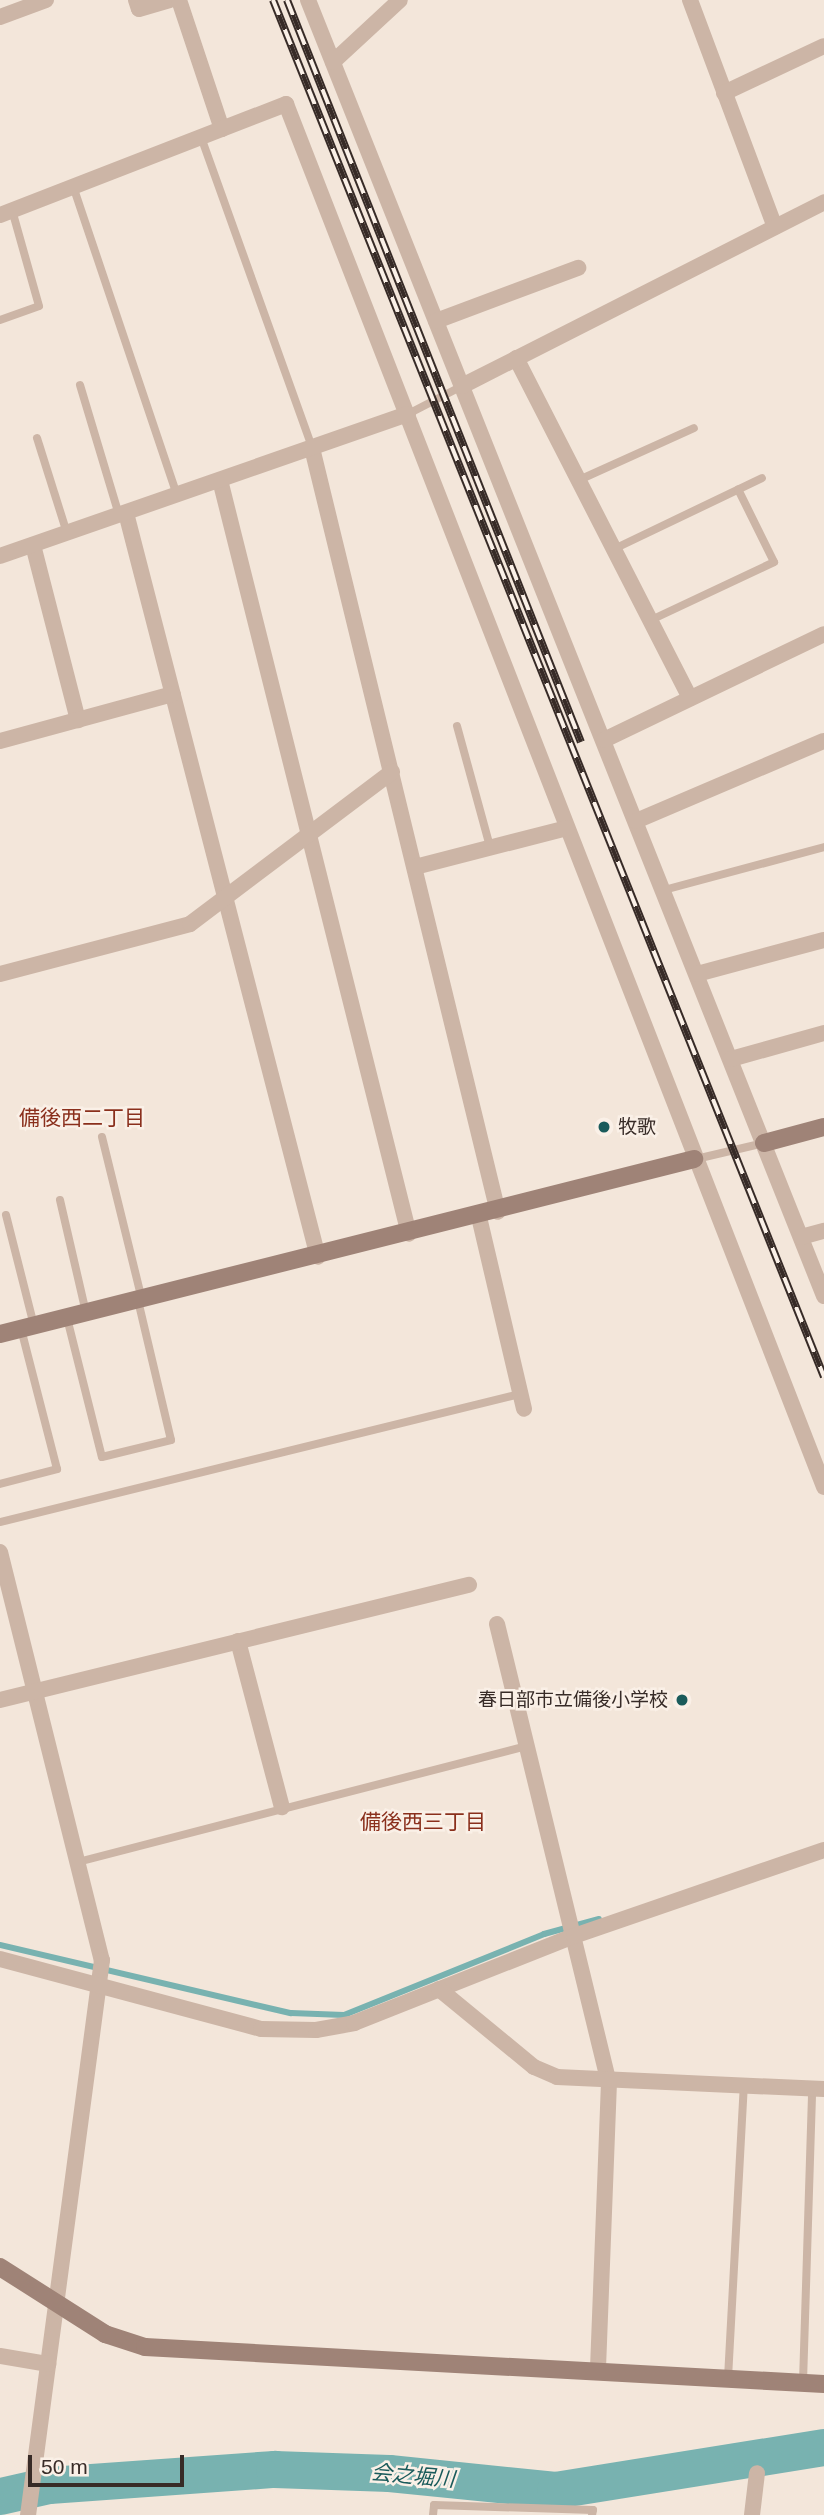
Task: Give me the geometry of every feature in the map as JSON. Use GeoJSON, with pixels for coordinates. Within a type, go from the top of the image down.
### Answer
{"type":"FeatureCollection","features":[{"type":"Feature","properties":{"kind":"street"},"geometry":{"type":"LineString","coordinates":[[0,17],[46,0]]}},
{"type":"Feature","properties":{"kind":"street"},"geometry":{"type":"LineString","coordinates":[[136,0],[139,9],[170,0]]}},
{"type":"Feature","properties":{"kind":"street"},"geometry":{"type":"LineString","coordinates":[[179,0],[222,129]]}},
{"type":"Feature","properties":{"kind":"street"},"geometry":{"type":"LineString","coordinates":[[308,0],[824,1296]]}},
{"type":"Feature","properties":{"kind":"street"},"geometry":{"type":"LineString","coordinates":[[333,62],[400,0]]}},
{"type":"Feature","properties":{"kind":"street"},"geometry":{"type":"LineString","coordinates":[[691,0],[775,227]]}},
{"type":"Feature","properties":{"kind":"street"},"geometry":{"type":"LineString","coordinates":[[724,93],[824,46]]}},
{"type":"Feature","properties":{"kind":"street"},"geometry":{"type":"LineString","coordinates":[[6,212],[286,104],[694,1159],[824,1487]]}},
{"type":"Feature","properties":{"kind":"street"},"geometry":{"type":"LineString","coordinates":[[462,386],[824,202]]}},
{"type":"Feature","properties":{"kind":"street"},"geometry":{"type":"LineString","coordinates":[[436,321],[578,268]]}},
{"type":"Feature","properties":{"kind":"street"},"geometry":{"type":"LineString","coordinates":[[516,358],[691,698]]}},
{"type":"Feature","properties":{"kind":"street"},"geometry":{"type":"LineString","coordinates":[[0,556],[408,414]]}},
{"type":"Feature","properties":{"kind":"street"},"geometry":{"type":"LineString","coordinates":[[312,448],[498,1212]]}},
{"type":"Feature","properties":{"kind":"street"},"geometry":{"type":"LineString","coordinates":[[220,480],[307,838],[409,1234]]}},
{"type":"Feature","properties":{"kind":"street"},"geometry":{"type":"LineString","coordinates":[[122,514],[173,694],[318,1257]]}},
{"type":"Feature","properties":{"kind":"street"},"geometry":{"type":"LineString","coordinates":[[33,545],[78,720]]}},
{"type":"Feature","properties":{"kind":"street"},"geometry":{"type":"LineString","coordinates":[[604,740],[822,639]]}},
{"type":"Feature","properties":{"kind":"street"},"geometry":{"type":"LineString","coordinates":[[0,741],[173,694]]}},
{"type":"Feature","properties":{"kind":"street"},"geometry":{"type":"LineString","coordinates":[[636,821],[824,741]]}},
{"type":"Feature","properties":{"kind":"street"},"geometry":{"type":"LineString","coordinates":[[0,974],[160,936],[226,901],[392,772]]}},
{"type":"Feature","properties":{"kind":"street"},"geometry":{"type":"LineString","coordinates":[[415,867],[567,828]]}},
{"type":"Feature","properties":{"kind":"street"},"geometry":{"type":"LineString","coordinates":[[697,974],[824,940]]}},
{"type":"Feature","properties":{"kind":"street"},"geometry":{"type":"LineString","coordinates":[[731,1059],[824,1033]]}},
{"type":"Feature","properties":{"kind":"street"},"geometry":{"type":"LineString","coordinates":[[764,1143],[824,1127]]}},
{"type":"Feature","properties":{"kind":"street"},"geometry":{"type":"LineString","coordinates":[[0,1334],[479,1217],[694,1159]]}},
{"type":"Feature","properties":{"kind":"street"},"geometry":{"type":"LineString","coordinates":[[479,1217],[522,1401]]}},
{"type":"Feature","properties":{"kind":"street"},"geometry":{"type":"LineString","coordinates":[[801,1237],[824,1231]]}},
{"type":"Feature","properties":{"kind":"street"},"geometry":{"type":"LineString","coordinates":[[0,1552],[102,1960],[28,2515]]}},
{"type":"Feature","properties":{"kind":"street"},"geometry":{"type":"LineString","coordinates":[[0,1700],[469,1585]]}},
{"type":"Feature","properties":{"kind":"street"},"geometry":{"type":"LineString","coordinates":[[498,1624],[609,2082],[598,2371]]}},
{"type":"Feature","properties":{"kind":"street"},"geometry":{"type":"LineString","coordinates":[[238,1641],[282,1807]]}},
{"type":"Feature","properties":{"kind":"street"},"geometry":{"type":"LineString","coordinates":[[0,1959],[99,1982],[274,2029],[354,2023],[573,1936],[824,1850]]}},
{"type":"Feature","properties":{"kind":"street"},"geometry":{"type":"LineString","coordinates":[[439,1989],[534,2067],[609,2082],[818,2089]]}},
{"type":"Feature","properties":{"kind":"street"},"geometry":{"type":"LineString","coordinates":[[0,2267],[105,2334],[145,2347],[824,2384]]}},
{"type":"Feature","properties":{"kind":"street"},"geometry":{"type":"LineString","coordinates":[[0,2356],[48,2364]]}},
{"type":"Feature","properties":{"kind":"street"},"geometry":{"type":"LineString","coordinates":[[752,2515],[757,2473]]}},
{"type":"Feature","properties":{"kind":"lane"},"geometry":{"type":"LineString","coordinates":[[201,137],[312,448]]}},
{"type":"Feature","properties":{"kind":"lane"},"geometry":{"type":"LineString","coordinates":[[73,187],[177,495]]}},
{"type":"Feature","properties":{"kind":"lane"},"geometry":{"type":"LineString","coordinates":[[0,320],[39,306],[6,212]]}},
{"type":"Feature","properties":{"kind":"lane"},"geometry":{"type":"LineString","coordinates":[[80,385],[122,514]]}},
{"type":"Feature","properties":{"kind":"lane"},"geometry":{"type":"LineString","coordinates":[[408,414],[462,386]]}},
{"type":"Feature","properties":{"kind":"lane"},"geometry":{"type":"LineString","coordinates":[[579,480],[694,428]]}},
{"type":"Feature","properties":{"kind":"lane"},"geometry":{"type":"LineString","coordinates":[[37,439],[67,533]]}},
{"type":"Feature","properties":{"kind":"lane"},"geometry":{"type":"LineString","coordinates":[[614,549],[762,478]]}},
{"type":"Feature","properties":{"kind":"lane"},"geometry":{"type":"LineString","coordinates":[[651,620],[774,562],[738,489]]}},
{"type":"Feature","properties":{"kind":"lane"},"geometry":{"type":"LineString","coordinates":[[457,726],[490,847]]}},
{"type":"Feature","properties":{"kind":"lane"},"geometry":{"type":"LineString","coordinates":[[664,890],[824,847]]}},
{"type":"Feature","properties":{"kind":"lane"},"geometry":{"type":"LineString","coordinates":[[67,1318],[102,1457],[171,1440],[102,1137]]}},
{"type":"Feature","properties":{"kind":"lane"},"geometry":{"type":"LineString","coordinates":[[694,1159],[764,1143]]}},
{"type":"Feature","properties":{"kind":"lane"},"geometry":{"type":"LineString","coordinates":[[60,1200],[86,1313]]}},
{"type":"Feature","properties":{"kind":"lane"},"geometry":{"type":"LineString","coordinates":[[0,1484],[57,1469],[6,1215]]}},
{"type":"Feature","properties":{"kind":"lane"},"geometry":{"type":"LineString","coordinates":[[0,1522],[522,1401]]}},
{"type":"Feature","properties":{"kind":"lane"},"geometry":{"type":"LineString","coordinates":[[78,1862],[282,1807],[527,1746]]}},
{"type":"Feature","properties":{"kind":"lane"},"geometry":{"type":"LineString","coordinates":[[728,2378],[744,2086]]}},
{"type":"Feature","properties":{"kind":"lane"},"geometry":{"type":"LineString","coordinates":[[803,2382],[818,2089]]}},
{"type":"Feature","properties":{"kind":"lane"},"geometry":{"type":"LineString","coordinates":[[433,2515],[434,2505],[593,2510],[592,2515]]}},
{"type":"Feature","properties":{"kind":"waterway"},"geometry":{"type":"LineString","coordinates":[[0,1945],[291,2013],[344,2015],[544,1934],[599,1919]]}},
{"type":"Feature","properties":{"kind":"waterway","name":"会之堀川"},"geometry":{"type":"LineString","coordinates":[[0,2496],[49,2485],[274,2469],[389,2473],[555,2490],[824,2447]]}},
{"type":"Feature","properties":{"kind":"railway"},"geometry":{"type":"LineString","coordinates":[[273,0],[824,1377]]}},
{"type":"Feature","properties":{"kind":"railway"},"geometry":{"type":"LineString","coordinates":[[287,0],[581,742]]}},
{"type":"Feature","properties":{"kind":"place","name":"牧歌"},"geometry":{"type":"Point","coordinates":[604,1127]}},
{"type":"Feature","properties":{"kind":"place","name":"春日部市立備後小学校"},"geometry":{"type":"Point","coordinates":[682,1700]}},
{"type":"Feature","properties":{"kind":"district","name":"備後西二丁目"},"geometry":{"type":"Point","coordinates":[82,1118]}},
{"type":"Feature","properties":{"kind":"district","name":"備後西三丁目"},"geometry":{"type":"Point","coordinates":[423,1822]}}]}
